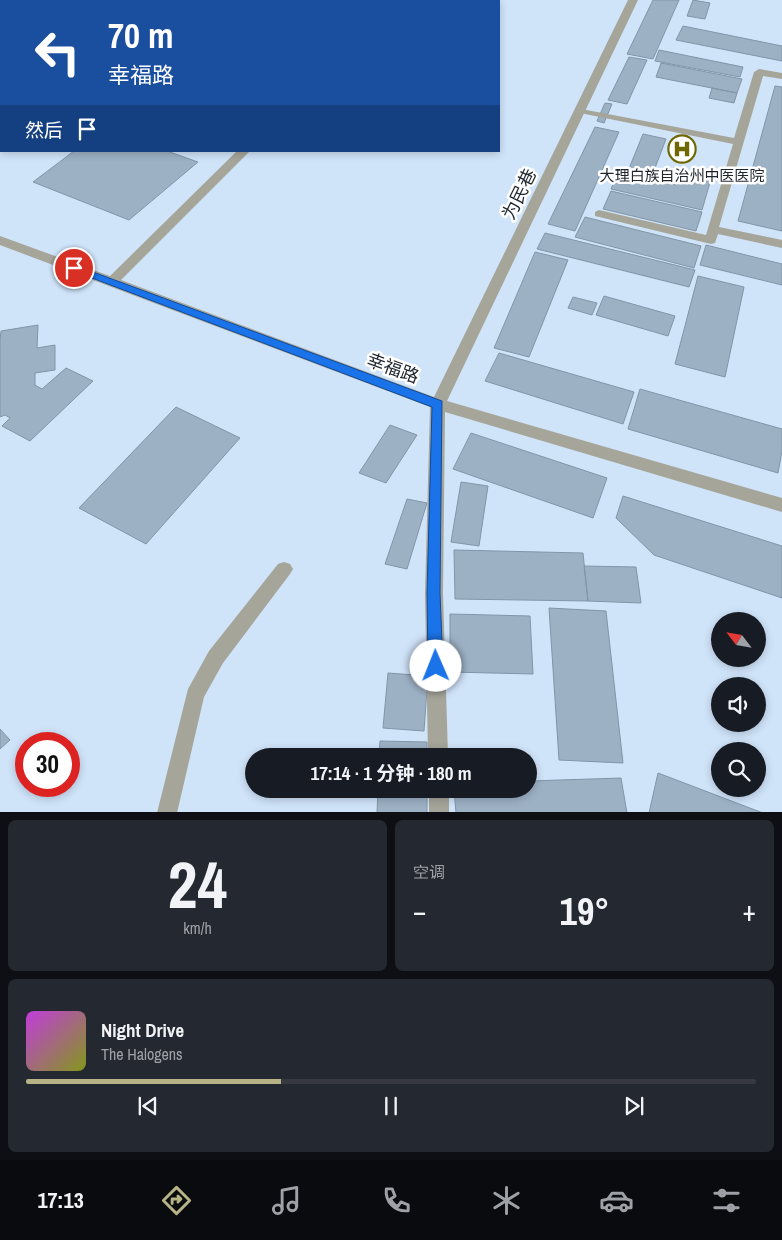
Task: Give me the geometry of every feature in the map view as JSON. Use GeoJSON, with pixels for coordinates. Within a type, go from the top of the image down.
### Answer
{"type":"FeatureCollection","features":[{"type":"Feature","properties":{"kind":"street","name":"为民巷"},"geometry":{"type":"LineString","coordinates":[[438,404],[633,0]]}},
{"type":"Feature","properties":{"kind":"street"},"geometry":{"type":"LineString","coordinates":[[112,282],[243,152]]}},
{"type":"Feature","properties":{"kind":"street","name":"幸福路"},"geometry":{"type":"LineString","coordinates":[[0,240],[438,404],[782,505]]}},
{"type":"Feature","properties":{"kind":"street"},"geometry":{"type":"LineString","coordinates":[[438,404],[434,593],[438,748]]}},
{"type":"Feature","properties":{"kind":"street"},"geometry":{"type":"LineString","coordinates":[[167,812],[195,695],[216,657],[284,569]]}},
{"type":"Feature","properties":{"kind":"street"},"geometry":{"type":"LineString","coordinates":[[439,798],[439,812]]}},
{"type":"Feature","properties":{"kind":"lane"},"geometry":{"type":"LineString","coordinates":[[599,214],[711,240],[737,142],[759,72],[782,76]]}},
{"type":"Feature","properties":{"kind":"lane"},"geometry":{"type":"LineString","coordinates":[[580,110],[737,142]]}},
{"type":"Feature","properties":{"kind":"lane"},"geometry":{"type":"LineString","coordinates":[[713,229],[782,244]]}},
{"type":"Feature","properties":{"kind":"building"},"geometry":{"type":"Polygon","coordinates":[[[653,0],[679,0],[653,59],[627,54],[653,0]]]}},
{"type":"Feature","properties":{"kind":"building"},"geometry":{"type":"Polygon","coordinates":[[[693,0],[710,3],[705,19],[687,16],[693,0]]]}},
{"type":"Feature","properties":{"kind":"building"},"geometry":{"type":"Polygon","coordinates":[[[683,26],[782,46],[782,61],[676,40],[683,26]]]}},
{"type":"Feature","properties":{"kind":"building"},"geometry":{"type":"Polygon","coordinates":[[[659,50],[743,67],[740,77],[655,61],[659,50]]]}},
{"type":"Feature","properties":{"kind":"building"},"geometry":{"type":"Polygon","coordinates":[[[629,57],[647,60],[627,104],[608,100],[629,57]]]}},
{"type":"Feature","properties":{"kind":"building"},"geometry":{"type":"Polygon","coordinates":[[[661,63],[742,79],[737,93],[656,77],[661,63]]]}},
{"type":"Feature","properties":{"kind":"building"},"geometry":{"type":"Polygon","coordinates":[[[775,86],[782,87],[782,231],[738,221],[775,86]]]}},
{"type":"Feature","properties":{"kind":"building"},"geometry":{"type":"Polygon","coordinates":[[[712,88],[737,93],[734,103],[709,98],[712,88]]]}},
{"type":"Feature","properties":{"kind":"building"},"geometry":{"type":"Polygon","coordinates":[[[605,103],[612,104],[604,123],[597,121],[605,103]]]}},
{"type":"Feature","properties":{"kind":"building"},"geometry":{"type":"Polygon","coordinates":[[[595,127],[619,132],[575,231],[548,224],[595,127]]]}},
{"type":"Feature","properties":{"kind":"building"},"geometry":{"type":"Polygon","coordinates":[[[643,134],[666,139],[652,176],[628,171],[643,134]]]}},
{"type":"Feature","properties":{"kind":"building"},"geometry":{"type":"Polygon","coordinates":[[[73,152],[170,152],[198,162],[129,220],[33,182],[73,152]]]}},
{"type":"Feature","properties":{"kind":"building"},"geometry":{"type":"Polygon","coordinates":[[[618,172],[676,185],[681,172],[711,179],[702,210],[611,189],[618,172]]]}},
{"type":"Feature","properties":{"kind":"building"},"geometry":{"type":"Polygon","coordinates":[[[611,191],[702,212],[696,231],[603,209],[611,191]]]}},
{"type":"Feature","properties":{"kind":"building"},"geometry":{"type":"Polygon","coordinates":[[[585,217],[701,246],[694,268],[575,237],[585,217]]]}},
{"type":"Feature","properties":{"kind":"building"},"geometry":{"type":"Polygon","coordinates":[[[545,233],[695,270],[689,287],[537,249],[545,233]]]}},
{"type":"Feature","properties":{"kind":"building"},"geometry":{"type":"Polygon","coordinates":[[[706,245],[782,264],[782,285],[700,265],[706,245]]]}},
{"type":"Feature","properties":{"kind":"building"},"geometry":{"type":"Polygon","coordinates":[[[535,252],[568,260],[529,357],[494,348],[535,252]]]}},
{"type":"Feature","properties":{"kind":"building"},"geometry":{"type":"Polygon","coordinates":[[[698,276],[744,287],[725,377],[675,364],[698,276]]]}},
{"type":"Feature","properties":{"kind":"building"},"geometry":{"type":"Polygon","coordinates":[[[604,296],[675,316],[668,336],[596,315],[604,296]]]}},
{"type":"Feature","properties":{"kind":"building"},"geometry":{"type":"Polygon","coordinates":[[[573,297],[597,303],[592,315],[568,308],[573,297]]]}},
{"type":"Feature","properties":{"kind":"building"},"geometry":{"type":"Polygon","coordinates":[[[38,325],[37,348],[55,345],[55,370],[35,373],[35,385],[42,389],[66,368],[93,381],[30,441],[2,426],[10,418],[5,415],[0,417],[0,340],[1,331],[38,325]]]}},
{"type":"Feature","properties":{"kind":"building"},"geometry":{"type":"Polygon","coordinates":[[[499,353],[634,392],[623,424],[485,381],[499,353]]]}},
{"type":"Feature","properties":{"kind":"building"},"geometry":{"type":"Polygon","coordinates":[[[640,389],[782,429],[782,451],[778,473],[628,429],[640,389]]]}},
{"type":"Feature","properties":{"kind":"building"},"geometry":{"type":"Polygon","coordinates":[[[176,407],[240,438],[146,544],[79,508],[176,407]]]}},
{"type":"Feature","properties":{"kind":"building"},"geometry":{"type":"Polygon","coordinates":[[[390,425],[417,435],[386,483],[359,473],[390,425]]]}},
{"type":"Feature","properties":{"kind":"building"},"geometry":{"type":"Polygon","coordinates":[[[471,433],[607,478],[593,518],[453,469],[471,433]]]}},
{"type":"Feature","properties":{"kind":"building"},"geometry":{"type":"Polygon","coordinates":[[[461,482],[488,486],[479,546],[451,542],[461,482]]]}},
{"type":"Feature","properties":{"kind":"building"},"geometry":{"type":"Polygon","coordinates":[[[623,496],[782,546],[782,598],[654,555],[616,518],[623,496]]]}},
{"type":"Feature","properties":{"kind":"building"},"geometry":{"type":"Polygon","coordinates":[[[407,499],[427,503],[407,569],[385,564],[407,499]]]}},
{"type":"Feature","properties":{"kind":"building"},"geometry":{"type":"Polygon","coordinates":[[[454,550],[583,553],[588,601],[455,599],[454,550]]]}},
{"type":"Feature","properties":{"kind":"building"},"geometry":{"type":"Polygon","coordinates":[[[584,566],[636,567],[641,603],[588,601],[584,566]]]}},
{"type":"Feature","properties":{"kind":"building"},"geometry":{"type":"Polygon","coordinates":[[[549,608],[606,611],[623,763],[559,760],[549,608]]]}},
{"type":"Feature","properties":{"kind":"building"},"geometry":{"type":"Polygon","coordinates":[[[450,614],[530,616],[533,674],[450,672],[450,614]]]}},
{"type":"Feature","properties":{"kind":"building"},"geometry":{"type":"Polygon","coordinates":[[[388,673],[428,676],[424,731],[383,728],[388,673]]]}},
{"type":"Feature","properties":{"kind":"building"},"geometry":{"type":"Polygon","coordinates":[[[0,729],[10,740],[0,749],[0,729]]]}},
{"type":"Feature","properties":{"kind":"building"},"geometry":{"type":"Polygon","coordinates":[[[380,741],[427,742],[427,748],[380,748],[380,741]]]}},
{"type":"Feature","properties":{"kind":"building"},"geometry":{"type":"Polygon","coordinates":[[[658,773],[711,793],[711,797],[721,797],[760,812],[649,812],[658,773]]]}},
{"type":"Feature","properties":{"kind":"building"},"geometry":{"type":"Polygon","coordinates":[[[621,778],[627,812],[456,812],[455,798],[537,798],[537,781],[621,778]]]}},
{"type":"Feature","properties":{"kind":"building"},"geometry":{"type":"Polygon","coordinates":[[[378,798],[427,798],[427,812],[377,812],[378,798]]]}},
{"type":"Feature","properties":{"kind":"place","name":"大理白族自治州中医医院"},"geometry":{"type":"Point","coordinates":[682,149]}},
{"type":"Feature","properties":{"kind":"route"},"geometry":{"type":"LineString","coordinates":[[74,268],[438,404],[434,593],[436,666]]}}]}
